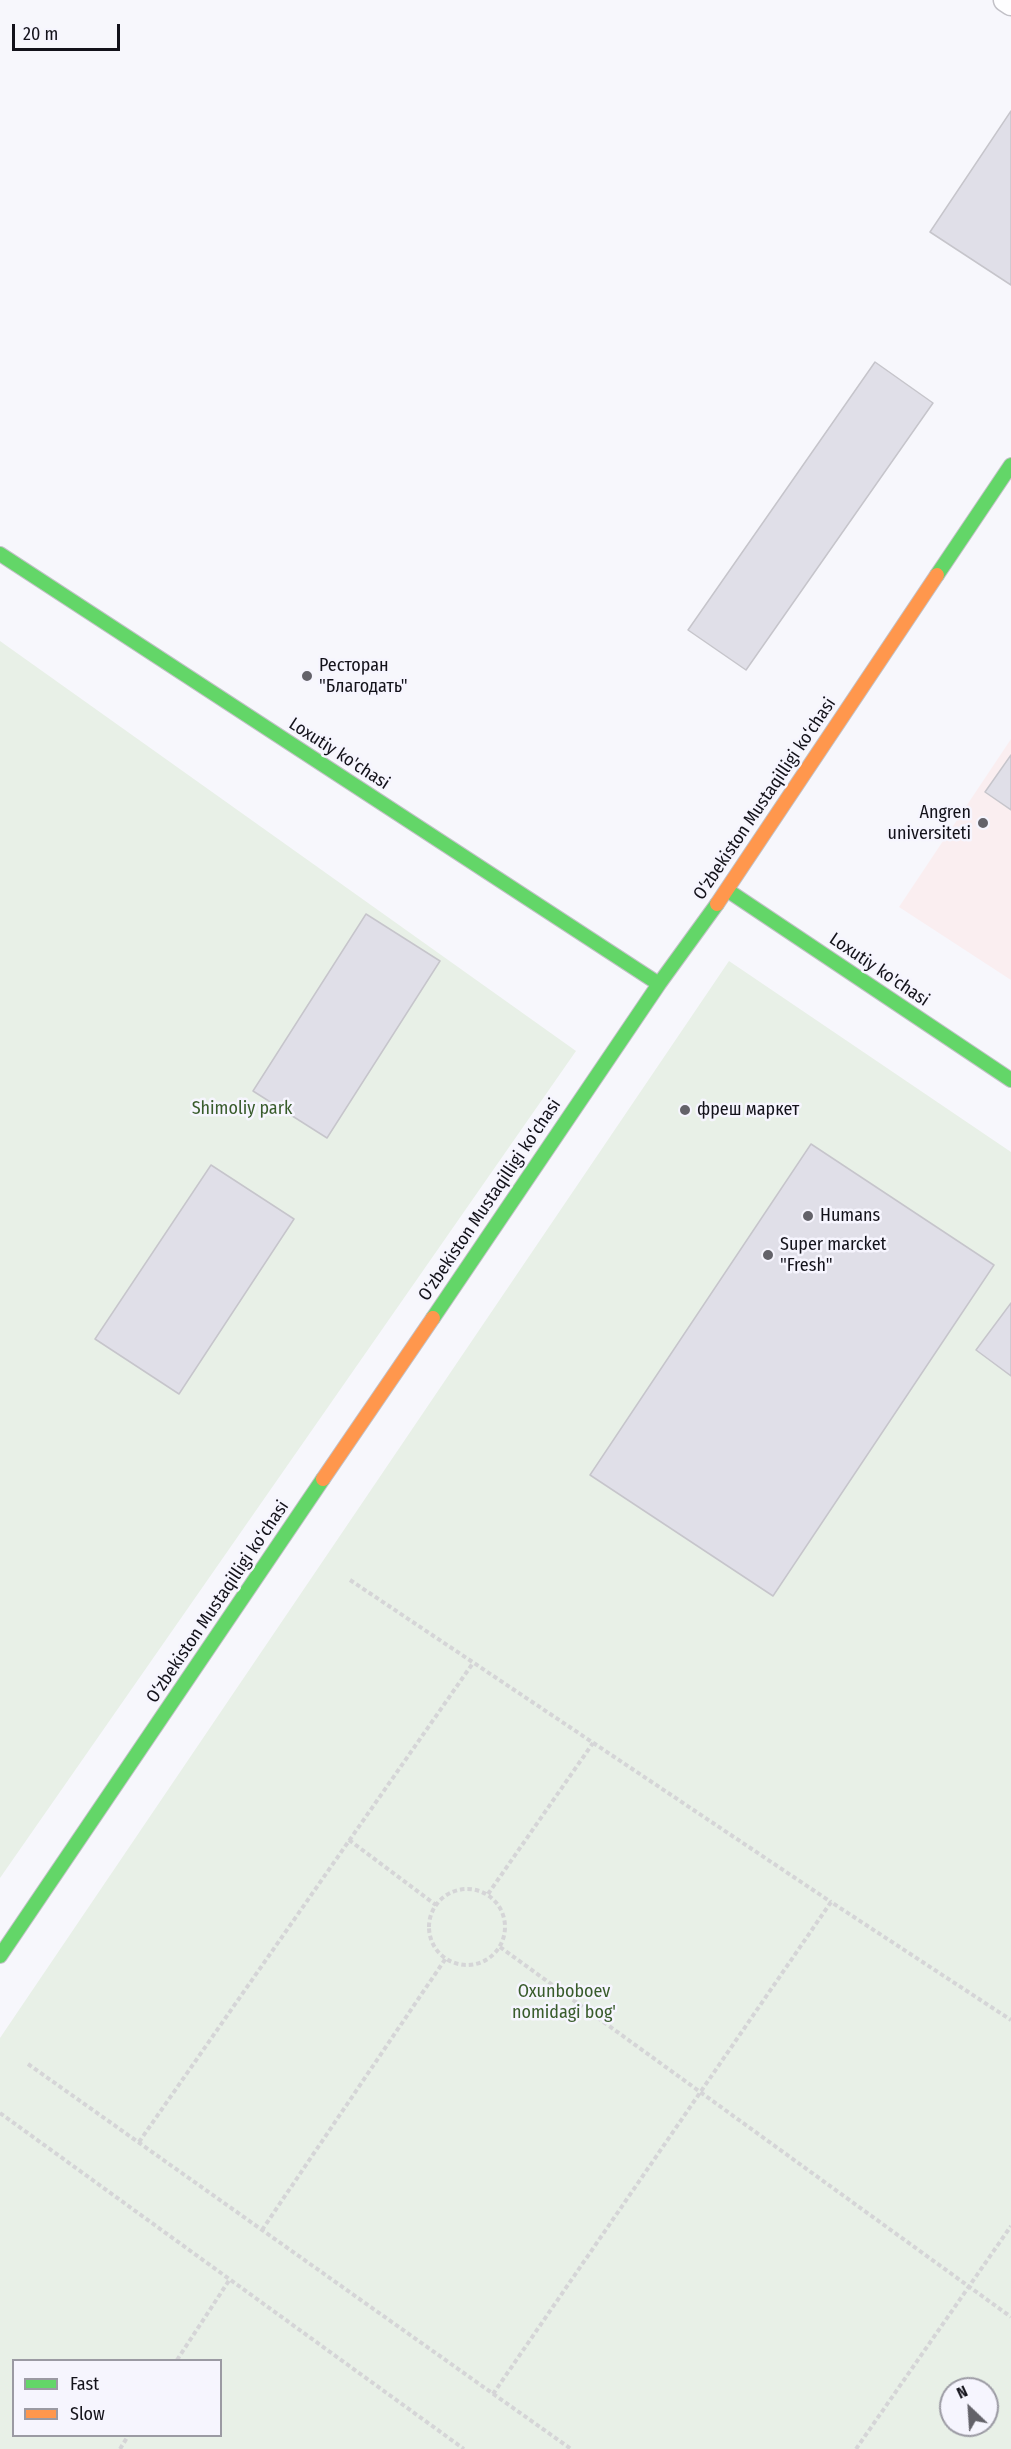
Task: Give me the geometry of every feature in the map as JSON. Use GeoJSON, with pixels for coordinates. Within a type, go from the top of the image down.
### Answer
{"type":"FeatureCollection","features":[{"type":"Feature","properties":{"kind":"main road","name":"O‘zbekiston Mustaqilligi ko‘chasi"},"geometry":{"type":"LineString","coordinates":[[0,1956],[659,984],[727,890],[1011,465]]}},
{"type":"Feature","properties":{"kind":"main road","name":"Loxutiy ko'chasi"},"geometry":{"type":"LineString","coordinates":[[0,554],[659,984]]}},
{"type":"Feature","properties":{"kind":"main road","name":"Loxutiy ko'chasi"},"geometry":{"type":"LineString","coordinates":[[727,890],[1011,1080]]}},
{"type":"Feature","properties":{"kind":"lane"},"geometry":{"type":"LineString","coordinates":[[1005,0],[1011,4]]}},
{"type":"Feature","properties":{"kind":"path"},"geometry":{"type":"LineString","coordinates":[[350,1580],[1011,2020]]}},
{"type":"Feature","properties":{"kind":"path"},"geometry":{"type":"LineString","coordinates":[[139,2142],[473,1663]]}},
{"type":"Feature","properties":{"kind":"path"},"geometry":{"type":"LineString","coordinates":[[488,1894],[593,1743]]}},
{"type":"Feature","properties":{"kind":"path"},"geometry":{"type":"LineString","coordinates":[[349,1840],[436,1905]]}},
{"type":"Feature","properties":{"kind":"path"},"geometry":{"type":"LineString","coordinates":[[468,1888],[488,1894],[500,1906],[505,1917],[506,1929],[500,1947],[486,1960],[474,1965],[461,1965],[446,1958],[432,1942],[429,1929],[430,1916],[436,1905],[445,1895],[456,1890],[468,1888]]}},
{"type":"Feature","properties":{"kind":"path"},"geometry":{"type":"LineString","coordinates":[[493,2394],[831,1902]]}},
{"type":"Feature","properties":{"kind":"path"},"geometry":{"type":"LineString","coordinates":[[500,1947],[701,2090],[1011,2318]]}},
{"type":"Feature","properties":{"kind":"path"},"geometry":{"type":"LineString","coordinates":[[262,2230],[446,1958]]}},
{"type":"Feature","properties":{"kind":"path"},"geometry":{"type":"LineString","coordinates":[[28,2064],[571,2449]]}},
{"type":"Feature","properties":{"kind":"path"},"geometry":{"type":"LineString","coordinates":[[0,2113],[464,2449]]}},
{"type":"Feature","properties":{"kind":"path"},"geometry":{"type":"LineString","coordinates":[[856,2449],[1011,2226]]}},
{"type":"Feature","properties":{"kind":"path"},"geometry":{"type":"LineString","coordinates":[[178,2359],[230,2279]]}},
{"type":"Feature","properties":{"kind":"path"},"geometry":{"type":"LineString","coordinates":[[452,2449],[456,2443]]}},
{"type":"Feature","properties":{"kind":"shaded area","name":"Angren universiteti"},"geometry":{"type":"Polygon","coordinates":[[[1011,739],[1011,980],[899,907],[1011,739]]]}},
{"type":"Feature","properties":{"kind":"green space","name":"Shimoliy park"},"geometry":{"type":"Polygon","coordinates":[[[0,641],[576,1051],[0,1878],[0,641]]]}},
{"type":"Feature","properties":{"kind":"green space","name":"Oxunboboev nomidagi bog'"},"geometry":{"type":"Polygon","coordinates":[[[729,961],[1011,1152],[1011,2449],[0,2449],[0,2038],[729,961]]]}},
{"type":"Feature","properties":{"kind":"building"},"geometry":{"type":"Polygon","coordinates":[[[1011,111],[1011,285],[930,232],[1011,111]]]}},
{"type":"Feature","properties":{"kind":"building"},"geometry":{"type":"Polygon","coordinates":[[[875,362],[933,403],[746,670],[688,630],[875,362]]]}},
{"type":"Feature","properties":{"kind":"building"},"geometry":{"type":"Polygon","coordinates":[[[1011,755],[1011,810],[985,792],[1011,755]]]}},
{"type":"Feature","properties":{"kind":"building"},"geometry":{"type":"Polygon","coordinates":[[[366,914],[440,961],[327,1138],[253,1091],[366,914]]]}},
{"type":"Feature","properties":{"kind":"building"},"geometry":{"type":"Polygon","coordinates":[[[811,1144],[994,1265],[773,1596],[590,1475],[811,1144]]]}},
{"type":"Feature","properties":{"kind":"building"},"geometry":{"type":"Polygon","coordinates":[[[211,1165],[294,1219],[179,1394],[95,1339],[211,1165]]]}},
{"type":"Feature","properties":{"kind":"building"},"geometry":{"type":"Polygon","coordinates":[[[1011,1303],[1011,1376],[976,1350],[1011,1303]]]}},
{"type":"Feature","properties":{"kind":"traffic: fast"},"geometry":{"type":"LineString","coordinates":[[937,575],[1011,465]]}},
{"type":"Feature","properties":{"kind":"traffic: fast"},"geometry":{"type":"LineString","coordinates":[[0,554],[659,984]]}},
{"type":"Feature","properties":{"kind":"traffic: fast"},"geometry":{"type":"LineString","coordinates":[[727,890],[1011,1080]]}},
{"type":"Feature","properties":{"kind":"traffic: fast"},"geometry":{"type":"LineString","coordinates":[[433,1318],[659,984],[717,904]]}},
{"type":"Feature","properties":{"kind":"traffic: fast"},"geometry":{"type":"LineString","coordinates":[[0,1956],[323,1479]]}},
{"type":"Feature","properties":{"kind":"traffic: slow"},"geometry":{"type":"LineString","coordinates":[[717,904],[937,575]]}},
{"type":"Feature","properties":{"kind":"traffic: slow"},"geometry":{"type":"LineString","coordinates":[[323,1479],[433,1318]]}},
{"type":"Feature","properties":{"kind":"place","name":"Ресторан \"Благодать\""},"geometry":{"type":"Point","coordinates":[307,676]}},
{"type":"Feature","properties":{"kind":"place","name":"Angren universiteti"},"geometry":{"type":"Point","coordinates":[983,823]}},
{"type":"Feature","properties":{"kind":"place","name":"фреш маркет"},"geometry":{"type":"Point","coordinates":[685,1110]}},
{"type":"Feature","properties":{"kind":"place","name":"Humans"},"geometry":{"type":"Point","coordinates":[808,1216]}},
{"type":"Feature","properties":{"kind":"place","name":"Super marcket \"Fresh\""},"geometry":{"type":"Point","coordinates":[768,1255]}}]}
